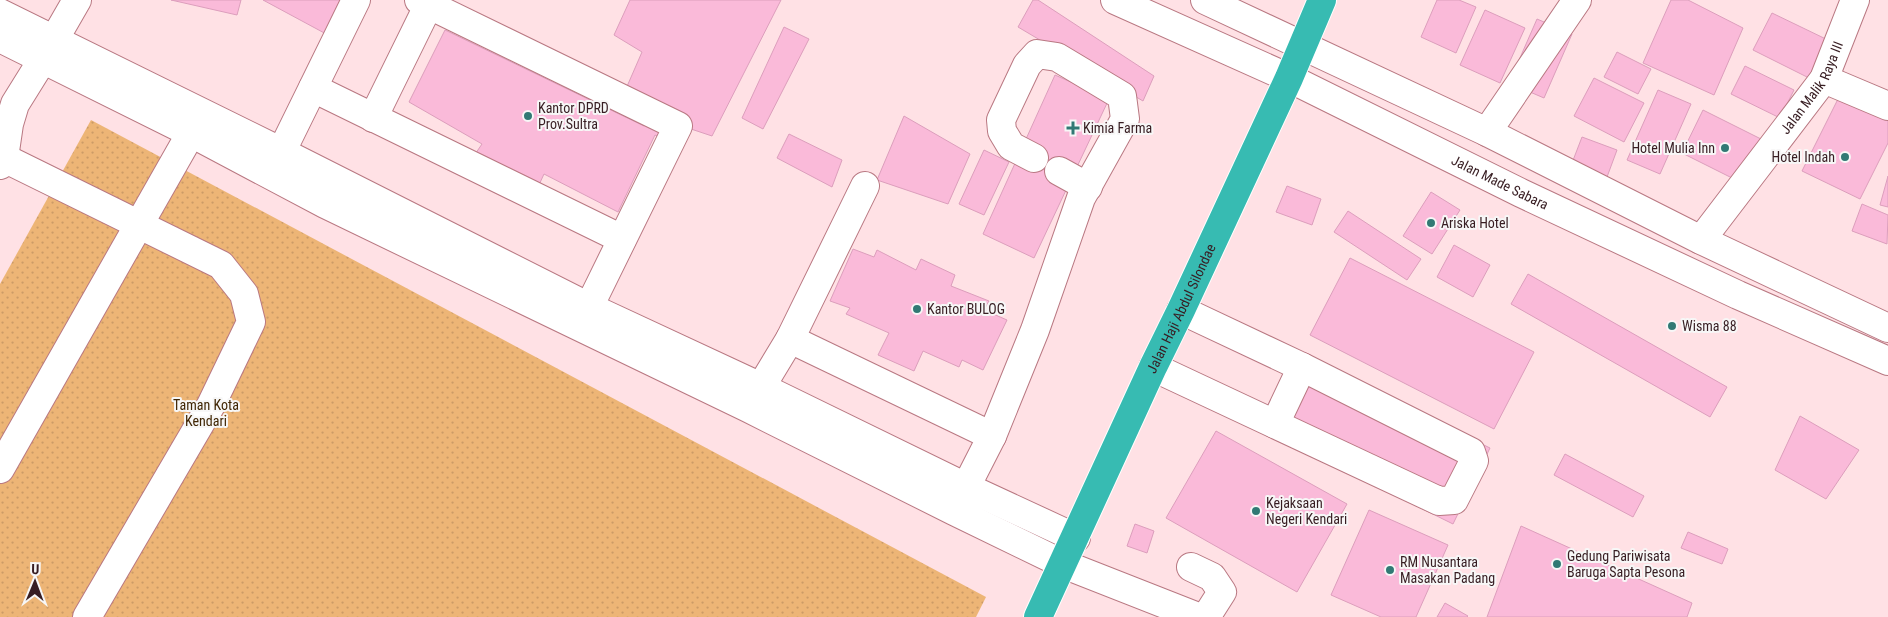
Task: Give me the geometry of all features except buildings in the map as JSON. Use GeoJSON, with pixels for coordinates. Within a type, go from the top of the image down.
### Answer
{"type":"FeatureCollection","features":[{"type":"Feature","properties":{"kind":"highway","name":"Jalan Haji Abdul Silondae"},"geometry":{"type":"LineString","coordinates":[[1038,617],[1289,78],[1322,0]]}},
{"type":"Feature","properties":{"kind":"street"},"geometry":{"type":"LineString","coordinates":[[77,0],[4,122],[2,161],[221,265],[244,294],[251,322],[211,405],[87,617]]}},
{"type":"Feature","properties":{"kind":"street"},"geometry":{"type":"LineString","coordinates":[[276,164],[356,0]]}},
{"type":"Feature","properties":{"kind":"street","name":"Jalan Made Sabara"},"geometry":{"type":"LineString","coordinates":[[1115,0],[1289,78],[1520,193],[1728,291],[1888,361]]}},
{"type":"Feature","properties":{"kind":"street"},"geometry":{"type":"LineString","coordinates":[[1205,0],[1487,132],[1701,240],[1888,328]]}},
{"type":"Feature","properties":{"kind":"street"},"geometry":{"type":"LineString","coordinates":[[1487,132],[1577,0]]}},
{"type":"Feature","properties":{"kind":"street","name":"Jalan Malik Raya III"},"geometry":{"type":"LineString","coordinates":[[1701,240],[1824,80],[1855,0]]}},
{"type":"Feature","properties":{"kind":"street"},"geometry":{"type":"LineString","coordinates":[[373,118],[426,2],[678,126],[589,307]]}},
{"type":"Feature","properties":{"kind":"street"},"geometry":{"type":"LineString","coordinates":[[0,13],[49,49],[191,133],[276,164],[334,209],[748,408],[1063,564],[1198,617]]}},
{"type":"Feature","properties":{"kind":"street"},"geometry":{"type":"LineString","coordinates":[[0,38],[49,49],[276,164],[761,387],[966,487],[1076,538]]}},
{"type":"Feature","properties":{"kind":"street"},"geometry":{"type":"LineString","coordinates":[[966,487],[992,436],[1036,330],[1082,198],[1125,119],[1122,96],[1057,57],[1037,54],[1027,65],[1001,120],[1002,132],[1011,146],[1034,158]]}},
{"type":"Feature","properties":{"kind":"street"},"geometry":{"type":"LineString","coordinates":[[1824,80],[1888,106]]}},
{"type":"Feature","properties":{"kind":"street"},"geometry":{"type":"LineString","coordinates":[[313,88],[622,239]]}},
{"type":"Feature","properties":{"kind":"street"},"geometry":{"type":"LineString","coordinates":[[0,469],[8,437],[139,225],[191,133]]}},
{"type":"Feature","properties":{"kind":"street"},"geometry":{"type":"LineString","coordinates":[[1058,171],[1088,187]]}},
{"type":"Feature","properties":{"kind":"street"},"geometry":{"type":"LineString","coordinates":[[761,387],[790,339],[865,186]]}},
{"type":"Feature","properties":{"kind":"street"},"geometry":{"type":"LineString","coordinates":[[1153,367],[1439,501],[1454,500],[1464,484],[1474,461],[1470,452],[1302,367],[1181,310]]}},
{"type":"Feature","properties":{"kind":"street"},"geometry":{"type":"LineString","coordinates":[[790,339],[992,436]]}},
{"type":"Feature","properties":{"kind":"street"},"geometry":{"type":"LineString","coordinates":[[1275,424],[1302,367]]}},
{"type":"Feature","properties":{"kind":"street"},"geometry":{"type":"LineString","coordinates":[[1191,567],[1212,577],[1222,592],[1206,617]]}},
{"type":"Feature","properties":{"kind":"green space","name":"Taman Kota Kendari"},"geometry":{"type":"Polygon","coordinates":[[[91,120],[986,597],[976,617],[0,617],[0,284],[91,120]]]}},
{"type":"Feature","properties":{"kind":"place","name":"Kantor DPRD Prov.Sultra"},"geometry":{"type":"Point","coordinates":[528,116]}},
{"type":"Feature","properties":{"kind":"place","name":"Kimia Farma"},"geometry":{"type":"Point","coordinates":[1073,128]}},
{"type":"Feature","properties":{"kind":"place","name":"Hotel Mulia Inn"},"geometry":{"type":"Point","coordinates":[1725,148]}},
{"type":"Feature","properties":{"kind":"place","name":"Hotel Indah"},"geometry":{"type":"Point","coordinates":[1845,157]}},
{"type":"Feature","properties":{"kind":"place","name":"Ariska Hotel"},"geometry":{"type":"Point","coordinates":[1431,223]}},
{"type":"Feature","properties":{"kind":"place","name":"Kantor BULOG"},"geometry":{"type":"Point","coordinates":[917,309]}},
{"type":"Feature","properties":{"kind":"place","name":"Wisma 88"},"geometry":{"type":"Point","coordinates":[1672,326]}},
{"type":"Feature","properties":{"kind":"place","name":"Kejaksaan Negeri Kendari"},"geometry":{"type":"Point","coordinates":[1256,511]}},
{"type":"Feature","properties":{"kind":"place","name":"Gedung Pariwisata Baruga Sapta Pesona"},"geometry":{"type":"Point","coordinates":[1557,564]}},
{"type":"Feature","properties":{"kind":"place","name":"RM Nusantara Masakan Padang"},"geometry":{"type":"Point","coordinates":[1390,570]}}]}
